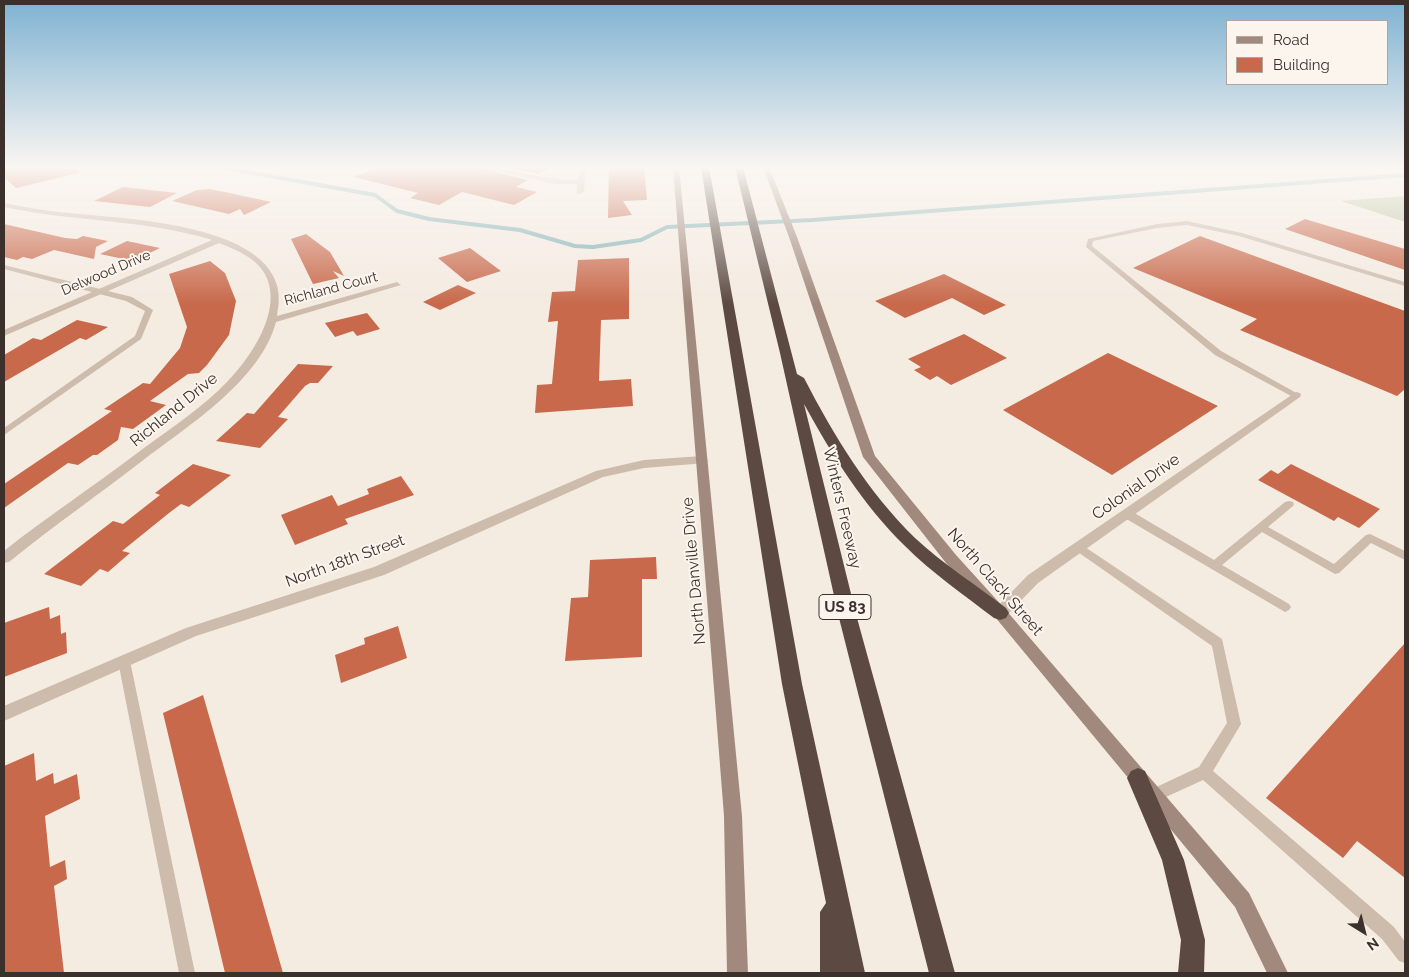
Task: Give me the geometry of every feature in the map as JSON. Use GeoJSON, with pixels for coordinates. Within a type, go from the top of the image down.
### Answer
{"type":"FeatureCollection","features":[{"type":"Feature","properties":{"kind":"highway"},"geometry":{"type":"LineString","coordinates":[[713,213],[792,684],[852,973]]}},
{"type":"Feature","properties":{"kind":"highway","name":"Winters Freeway"},"geometry":{"type":"LineString","coordinates":[[752,213],[848,618],[942,973]]}},
{"type":"Feature","properties":{"kind":"highway"},"geometry":{"type":"LineString","coordinates":[[786,354],[820,422],[857,480],[910,542],[1000,613]]}},
{"type":"Feature","properties":{"kind":"highway"},"geometry":{"type":"LineString","coordinates":[[1138,778],[1173,860],[1193,940],[1191,973]]}},
{"type":"Feature","properties":{"kind":"highway"},"geometry":{"type":"LineString","coordinates":[[831,875],[833,973]]}},
{"type":"Feature","properties":{"kind":"main road","name":"North Danville Drive"},"geometry":{"type":"LineString","coordinates":[[682,213],[733,816],[738,973]]}},
{"type":"Feature","properties":{"kind":"main road","name":"North Clack Street"},"geometry":{"type":"LineString","coordinates":[[784,213],[869,458],[950,558],[1000,613],[1242,900],[1278,973]]}},
{"type":"Feature","properties":{"kind":"street","name":"Richland Drive"},"geometry":{"type":"LineString","coordinates":[[4,558],[106,484],[213,401],[250,363],[272,320],[275,304],[275,290],[268,272],[258,261],[219,240],[183,230],[102,217],[52,213]]}},
{"type":"Feature","properties":{"kind":"street","name":"Delwood Drive"},"geometry":{"type":"LineString","coordinates":[[4,332],[219,240]]}},
{"type":"Feature","properties":{"kind":"street","name":"Richland Court"},"geometry":{"type":"LineString","coordinates":[[272,320],[397,285]]}},
{"type":"Feature","properties":{"kind":"street","name":"Colonial Drive"},"geometry":{"type":"LineString","coordinates":[[1000,613],[1033,579],[1296,395]]}},
{"type":"Feature","properties":{"kind":"street","name":"North 18th Street"},"geometry":{"type":"LineString","coordinates":[[4,714],[191,632],[380,571],[600,474],[644,464],[702,460]]}},
{"type":"Feature","properties":{"kind":"lane"},"geometry":{"type":"LineString","coordinates":[[1296,395],[1218,353],[1089,247],[1090,240],[1156,226],[1187,223],[1240,234],[1405,284]]}},
{"type":"Feature","properties":{"kind":"lane"},"geometry":{"type":"LineString","coordinates":[[4,268],[129,299],[149,310],[138,337],[4,432]]}},
{"type":"Feature","properties":{"kind":"lane"},"geometry":{"type":"LineString","coordinates":[[1216,564],[1289,504]]}},
{"type":"Feature","properties":{"kind":"lane"},"geometry":{"type":"LineString","coordinates":[[1127,514],[1216,564],[1285,607]]}},
{"type":"Feature","properties":{"kind":"lane"},"geometry":{"type":"LineString","coordinates":[[1261,527],[1335,570],[1370,538],[1405,556]]}},
{"type":"Feature","properties":{"kind":"lane"},"geometry":{"type":"LineString","coordinates":[[1079,547],[1218,643],[1234,724],[1204,772],[1153,796]]}},
{"type":"Feature","properties":{"kind":"lane"},"geometry":{"type":"LineString","coordinates":[[124,661],[187,973]]}},
{"type":"Feature","properties":{"kind":"lane"},"geometry":{"type":"LineString","coordinates":[[1204,772],[1388,933],[1405,955]]}},
{"type":"Feature","properties":{"kind":"green space"},"geometry":{"type":"Polygon","coordinates":[[[1376,213],[1405,213],[1405,222],[1376,213]]]}},
{"type":"Feature","properties":{"kind":"building"},"geometry":{"type":"Polygon","coordinates":[[[608,213],[630,213],[632,215],[608,218],[608,213]]]}},
{"type":"Feature","properties":{"kind":"building"},"geometry":{"type":"Polygon","coordinates":[[[1305,219],[1405,249],[1405,270],[1285,229],[1305,219]]]}},
{"type":"Feature","properties":{"kind":"building"},"geometry":{"type":"Polygon","coordinates":[[[4,224],[65,238],[77,239],[83,236],[108,241],[96,247],[94,259],[54,250],[32,259],[23,257],[17,260],[4,257],[4,224]]]}},
{"type":"Feature","properties":{"kind":"building"},"geometry":{"type":"Polygon","coordinates":[[[306,234],[330,252],[344,276],[333,271],[339,278],[313,284],[291,239],[306,234]]]}},
{"type":"Feature","properties":{"kind":"building"},"geometry":{"type":"Polygon","coordinates":[[[1200,236],[1405,311],[1405,389],[1397,396],[1240,330],[1257,319],[1133,268],[1200,236]]]}},
{"type":"Feature","properties":{"kind":"building"},"geometry":{"type":"Polygon","coordinates":[[[127,241],[160,248],[133,261],[100,254],[127,241]]]}},
{"type":"Feature","properties":{"kind":"building"},"geometry":{"type":"Polygon","coordinates":[[[470,248],[501,271],[467,282],[438,258],[470,248]]]}},
{"type":"Feature","properties":{"kind":"building"},"geometry":{"type":"Polygon","coordinates":[[[629,258],[629,319],[601,320],[599,381],[631,379],[633,406],[535,413],[537,385],[552,384],[558,321],[548,322],[552,292],[575,291],[578,260],[629,258]]]}},
{"type":"Feature","properties":{"kind":"building"},"geometry":{"type":"Polygon","coordinates":[[[210,261],[225,273],[236,301],[229,335],[207,365],[199,373],[188,374],[150,401],[166,405],[133,429],[121,427],[118,440],[97,455],[93,455],[78,465],[68,463],[4,508],[4,484],[112,411],[104,409],[143,383],[150,384],[180,348],[187,327],[169,274],[210,261]]]}},
{"type":"Feature","properties":{"kind":"building"},"geometry":{"type":"Polygon","coordinates":[[[944,274],[1006,305],[984,315],[952,298],[905,318],[875,301],[944,274]]]}},
{"type":"Feature","properties":{"kind":"building"},"geometry":{"type":"Polygon","coordinates":[[[458,285],[476,293],[440,310],[423,302],[458,285]]]}},
{"type":"Feature","properties":{"kind":"building"},"geometry":{"type":"Polygon","coordinates":[[[367,313],[380,329],[357,336],[353,331],[335,337],[325,323],[367,313]]]}},
{"type":"Feature","properties":{"kind":"building"},"geometry":{"type":"Polygon","coordinates":[[[77,320],[108,327],[86,340],[80,338],[4,382],[4,355],[33,338],[41,340],[77,320]]]}},
{"type":"Feature","properties":{"kind":"building"},"geometry":{"type":"Polygon","coordinates":[[[964,334],[1007,358],[951,385],[937,376],[930,380],[914,370],[921,367],[908,359],[964,334]]]}},
{"type":"Feature","properties":{"kind":"building"},"geometry":{"type":"Polygon","coordinates":[[[1108,353],[1218,406],[1112,475],[1003,410],[1108,353]]]}},
{"type":"Feature","properties":{"kind":"building"},"geometry":{"type":"Polygon","coordinates":[[[298,364],[333,366],[318,383],[310,383],[305,386],[278,417],[288,419],[260,448],[216,441],[247,413],[254,414],[298,364]]]}},
{"type":"Feature","properties":{"kind":"building"},"geometry":{"type":"Polygon","coordinates":[[[193,464],[231,475],[189,507],[181,504],[169,513],[122,551],[130,553],[108,572],[100,569],[81,586],[44,574],[113,521],[123,524],[160,495],[155,493],[193,464]]]}},
{"type":"Feature","properties":{"kind":"building"},"geometry":{"type":"Polygon","coordinates":[[[1291,464],[1380,509],[1359,528],[1338,517],[1334,521],[1258,480],[1271,470],[1278,474],[1291,464]]]}},
{"type":"Feature","properties":{"kind":"building"},"geometry":{"type":"Polygon","coordinates":[[[401,476],[414,495],[345,519],[348,524],[295,545],[281,515],[332,495],[338,506],[369,494],[367,489],[401,476]]]}},
{"type":"Feature","properties":{"kind":"building"},"geometry":{"type":"Polygon","coordinates":[[[656,557],[657,579],[642,579],[642,657],[565,661],[571,598],[588,597],[590,560],[656,557]]]}},
{"type":"Feature","properties":{"kind":"building"},"geometry":{"type":"Polygon","coordinates":[[[49,607],[50,619],[60,615],[61,634],[66,632],[67,653],[4,677],[4,623],[49,607]]]}},
{"type":"Feature","properties":{"kind":"building"},"geometry":{"type":"Polygon","coordinates":[[[398,626],[407,658],[341,683],[335,655],[365,644],[364,638],[398,626]]]}},
{"type":"Feature","properties":{"kind":"building"},"geometry":{"type":"Polygon","coordinates":[[[1405,643],[1405,878],[1357,841],[1343,858],[1266,798],[1405,643]]]}},
{"type":"Feature","properties":{"kind":"building"},"geometry":{"type":"Polygon","coordinates":[[[203,695],[283,973],[225,973],[163,713],[203,695]]]}},
{"type":"Feature","properties":{"kind":"building"},"geometry":{"type":"Polygon","coordinates":[[[34,753],[36,781],[53,773],[54,784],[77,774],[80,799],[45,816],[50,867],[65,860],[67,879],[54,886],[64,973],[4,973],[4,766],[34,753]]]}},
{"type":"Feature","properties":{"kind":"waterway"},"geometry":{"type":"LineString","coordinates":[[403,213],[429,219],[520,230],[575,246],[593,247],[641,240],[667,227],[812,220],[910,213]]}}]}
